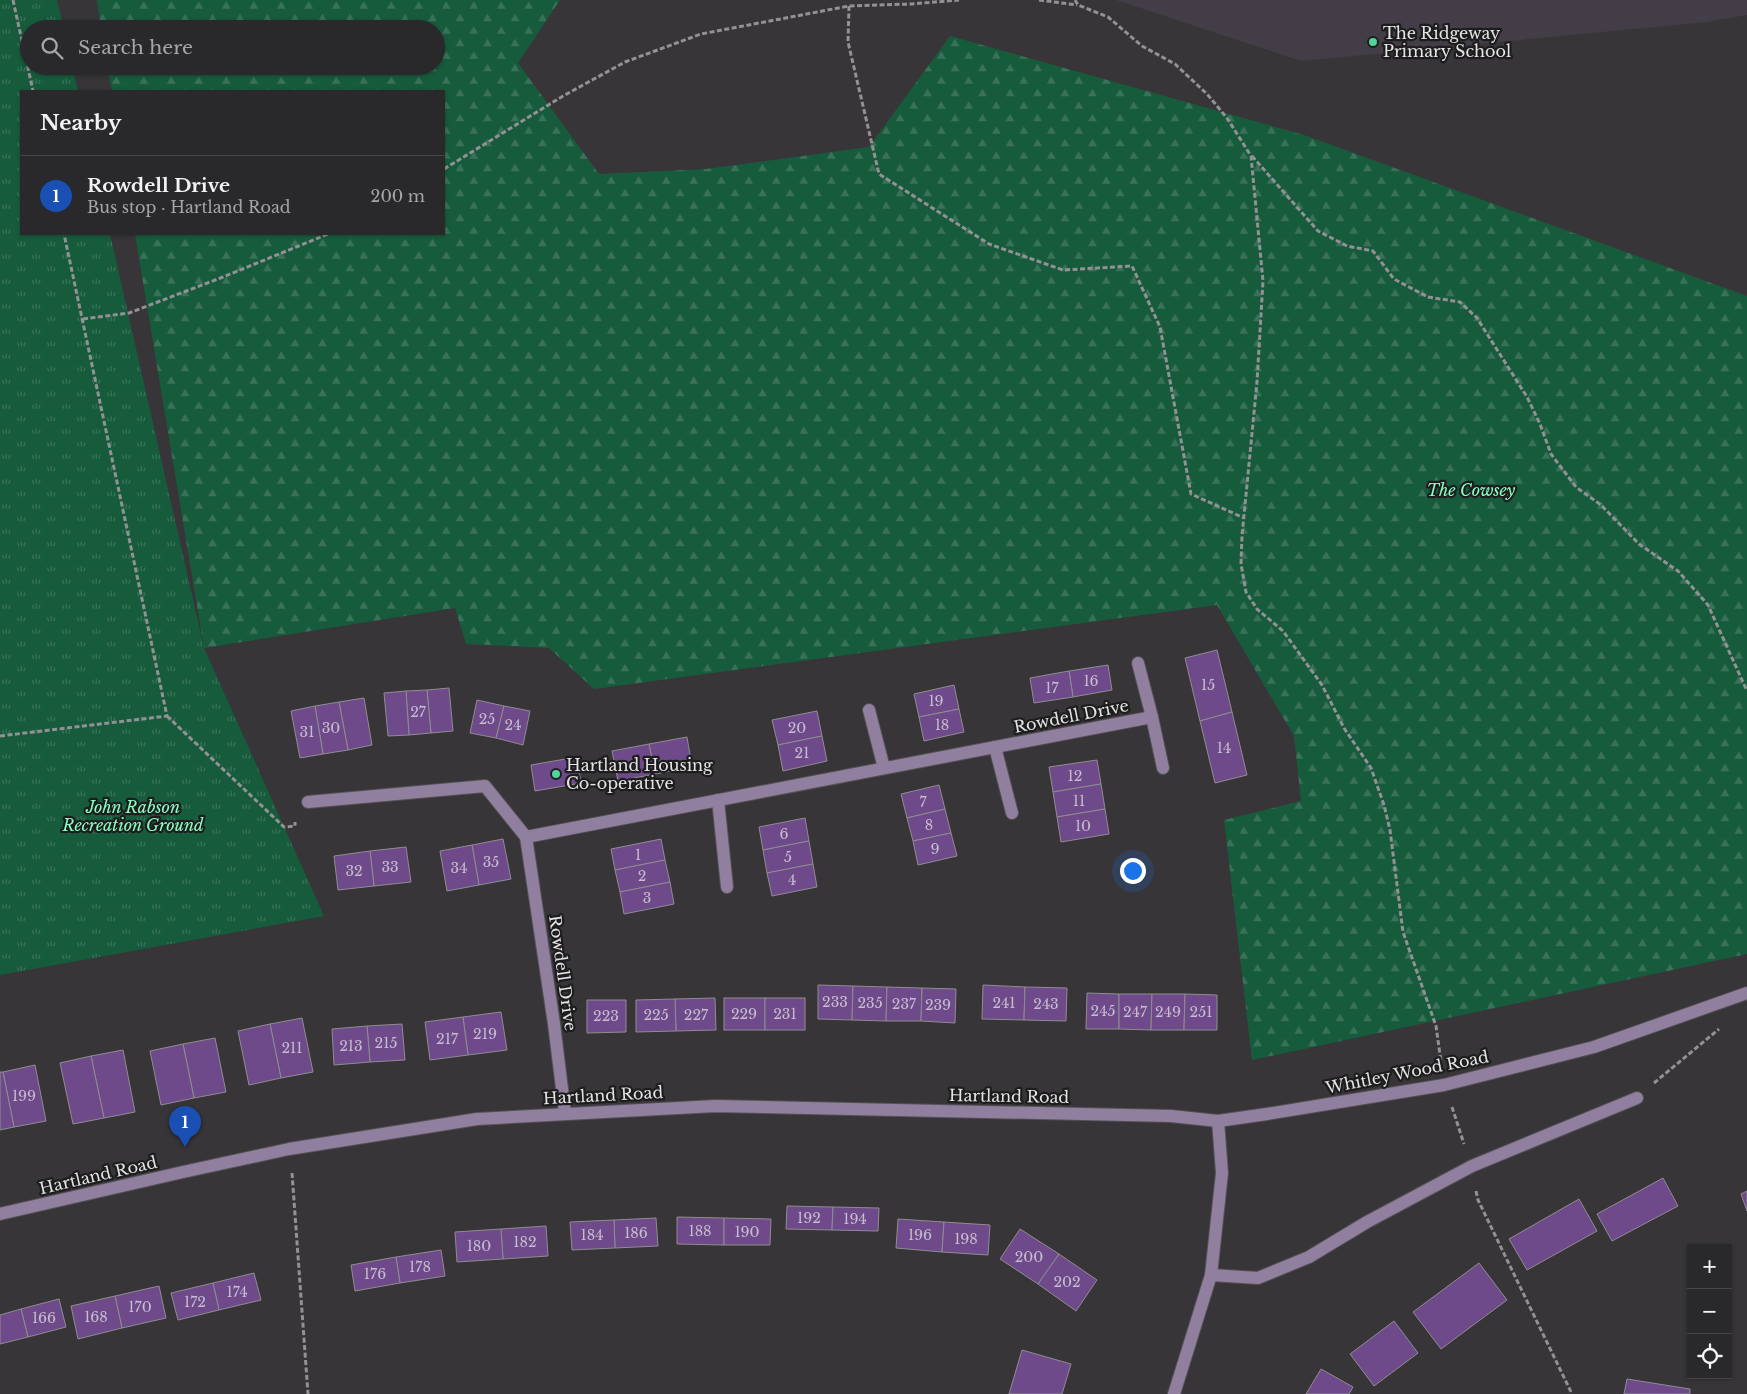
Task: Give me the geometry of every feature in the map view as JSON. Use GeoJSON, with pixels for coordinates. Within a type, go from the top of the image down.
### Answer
{"type":"FeatureCollection","features":[{"type":"Feature","properties":{"kind":"street","name":"Rowdell Drive"},"geometry":{"type":"LineString","coordinates":[[1138,663],[1163,768]]}},
{"type":"Feature","properties":{"kind":"street"},"geometry":{"type":"LineString","coordinates":[[869,710],[884,768]]}},
{"type":"Feature","properties":{"kind":"street","name":"Rowdell Drive"},"geometry":{"type":"LineString","coordinates":[[565,1113],[554,1024],[526,836],[1152,718]]}},
{"type":"Feature","properties":{"kind":"street","name":"Rowdell Drive"},"geometry":{"type":"LineString","coordinates":[[995,747],[1012,813]]}},
{"type":"Feature","properties":{"kind":"street"},"geometry":{"type":"LineString","coordinates":[[308,802],[485,786],[526,836]]}},
{"type":"Feature","properties":{"kind":"street"},"geometry":{"type":"LineString","coordinates":[[718,800],[727,888]]}},
{"type":"Feature","properties":{"kind":"street","name":"Whitley Wood Road"},"geometry":{"type":"LineString","coordinates":[[1218,1121],[1444,1085],[1594,1047],[1747,993]]}},
{"type":"Feature","properties":{"kind":"street"},"geometry":{"type":"LineString","coordinates":[[1211,1275],[1258,1278],[1309,1257],[1368,1222],[1472,1166],[1637,1098]]}},
{"type":"Feature","properties":{"kind":"street","name":"Hartland Road"},"geometry":{"type":"LineString","coordinates":[[0,1214],[289,1149],[477,1119],[715,1106],[1171,1116],[1218,1121]]}},
{"type":"Feature","properties":{"kind":"street"},"geometry":{"type":"LineString","coordinates":[[1174,1394],[1211,1275],[1222,1173],[1218,1121]]}},
{"type":"Feature","properties":{"kind":"path"},"geometry":{"type":"LineString","coordinates":[[13,0],[20,32]]}},
{"type":"Feature","properties":{"kind":"path"},"geometry":{"type":"LineString","coordinates":[[445,168],[563,96],[625,62],[701,34],[849,6],[959,0]]}},
{"type":"Feature","properties":{"kind":"path"},"geometry":{"type":"LineString","coordinates":[[1039,0],[1078,5],[1108,17],[1142,46],[1175,64],[1207,94],[1227,118],[1251,156],[1318,231],[1347,246],[1373,251],[1394,280],[1428,297],[1460,302],[1477,318],[1527,397],[1540,424],[1551,454],[1576,486],[1601,505],[1638,544],[1678,571],[1708,605],[1747,691]]}},
{"type":"Feature","properties":{"kind":"path"},"geometry":{"type":"LineString","coordinates":[[1075,0],[1078,5]]}},
{"type":"Feature","properties":{"kind":"path"},"geometry":{"type":"LineString","coordinates":[[849,6],[848,42],[879,174],[989,244],[1063,270],[1132,266],[1160,327],[1191,494],[1244,518]]}},
{"type":"Feature","properties":{"kind":"path"},"geometry":{"type":"LineString","coordinates":[[29,75],[33,90]]}},
{"type":"Feature","properties":{"kind":"path"},"geometry":{"type":"LineString","coordinates":[[1251,156],[1263,281],[1258,374],[1244,518],[1242,564],[1246,592],[1257,609],[1283,630],[1322,685],[1344,728],[1371,768],[1384,806],[1394,858],[1404,932],[1436,1026],[1444,1085],[1472,1166],[1478,1200],[1572,1394]]}},
{"type":"Feature","properties":{"kind":"path"},"geometry":{"type":"LineString","coordinates":[[64,235],[167,716],[284,827],[295,826]]}},
{"type":"Feature","properties":{"kind":"path"},"geometry":{"type":"LineString","coordinates":[[83,319],[129,313],[326,235]]}},
{"type":"Feature","properties":{"kind":"path"},"geometry":{"type":"LineString","coordinates":[[0,736],[167,716]]}},
{"type":"Feature","properties":{"kind":"path"},"geometry":{"type":"LineString","coordinates":[[1637,1098],[1724,1025]]}},
{"type":"Feature","properties":{"kind":"path"},"geometry":{"type":"LineString","coordinates":[[289,1149],[308,1394]]}},
{"type":"Feature","properties":{"kind":"shaded area","name":"The Ridgeway Primary School"},"geometry":{"type":"Polygon","coordinates":[[[1116,0],[1747,0],[1747,15],[1707,22],[1301,61],[1116,0]]]}},
{"type":"Feature","properties":{"kind":"green space","name":"John Rabson Recreation Ground"},"geometry":{"type":"Polygon","coordinates":[[[0,0],[57,0],[62,20],[20,20],[20,75],[74,75],[78,90],[20,90],[20,235],[110,235],[204,648],[324,916],[0,975],[0,0]]]}},
{"type":"Feature","properties":{"kind":"green space","name":"The Cowsey"},"geometry":{"type":"Polygon","coordinates":[[[97,0],[560,0],[518,63],[599,174],[706,169],[869,147],[950,36],[1304,135],[1747,296],[1747,954],[1252,1060],[1224,820],[1301,801],[1294,736],[1217,605],[594,689],[549,648],[466,644],[455,608],[204,648],[135,235],[445,235],[445,90],[112,90],[109,75],[445,75],[445,20],[100,20],[97,0]]]}},
{"type":"Feature","properties":{"kind":"building"},"geometry":{"type":"Polygon","coordinates":[[[1217,650],[1232,712],[1200,721],[1185,658],[1217,650]]]}},
{"type":"Feature","properties":{"kind":"building"},"geometry":{"type":"Polygon","coordinates":[[[1108,665],[1112,690],[1073,697],[1069,671],[1108,665]]]}},
{"type":"Feature","properties":{"kind":"building"},"geometry":{"type":"Polygon","coordinates":[[[1069,671],[1073,697],[1034,703],[1030,678],[1069,671]]]}},
{"type":"Feature","properties":{"kind":"building"},"geometry":{"type":"Polygon","coordinates":[[[954,685],[959,709],[919,717],[914,694],[954,685]]]}},
{"type":"Feature","properties":{"kind":"building"},"geometry":{"type":"Polygon","coordinates":[[[449,688],[453,731],[431,733],[427,690],[449,688]]]}},
{"type":"Feature","properties":{"kind":"building"},"geometry":{"type":"Polygon","coordinates":[[[427,690],[431,733],[409,735],[406,691],[427,690]]]}},
{"type":"Feature","properties":{"kind":"building"},"geometry":{"type":"Polygon","coordinates":[[[406,691],[409,735],[388,736],[384,693],[406,691]]]}},
{"type":"Feature","properties":{"kind":"building"},"geometry":{"type":"Polygon","coordinates":[[[364,698],[372,745],[348,750],[339,702],[364,698]]]}},
{"type":"Feature","properties":{"kind":"building"},"geometry":{"type":"Polygon","coordinates":[[[477,700],[504,706],[496,738],[470,733],[477,700]]]}},
{"type":"Feature","properties":{"kind":"building"},"geometry":{"type":"Polygon","coordinates":[[[339,702],[348,750],[323,754],[315,706],[339,702]]]}},
{"type":"Feature","properties":{"kind":"building"},"geometry":{"type":"Polygon","coordinates":[[[315,706],[323,754],[300,758],[291,711],[315,706]]]}},
{"type":"Feature","properties":{"kind":"building"},"geometry":{"type":"Polygon","coordinates":[[[504,706],[530,711],[523,745],[496,738],[504,706]]]}},
{"type":"Feature","properties":{"kind":"building"},"geometry":{"type":"Polygon","coordinates":[[[959,709],[964,732],[924,741],[919,717],[959,709]]]}},
{"type":"Feature","properties":{"kind":"building"},"geometry":{"type":"Polygon","coordinates":[[[817,711],[822,736],[778,745],[772,720],[817,711]]]}},
{"type":"Feature","properties":{"kind":"building"},"geometry":{"type":"Polygon","coordinates":[[[1232,712],[1247,775],[1215,783],[1200,721],[1232,712]]]}},
{"type":"Feature","properties":{"kind":"building"},"geometry":{"type":"Polygon","coordinates":[[[822,736],[827,761],[783,771],[778,745],[822,736]]]}},
{"type":"Feature","properties":{"kind":"building"},"geometry":{"type":"Polygon","coordinates":[[[687,737],[692,767],[655,774],[649,744],[687,737]]]}},
{"type":"Feature","properties":{"kind":"building"},"geometry":{"type":"Polygon","coordinates":[[[649,744],[655,774],[618,781],[612,751],[649,744]]]}},
{"type":"Feature","properties":{"kind":"building","name":"Hartland Housing Co-operative"},"geometry":{"type":"Polygon","coordinates":[[[577,757],[581,783],[535,791],[531,765],[577,757]]]}},
{"type":"Feature","properties":{"kind":"building"},"geometry":{"type":"Polygon","coordinates":[[[1097,760],[1101,784],[1053,792],[1049,767],[1097,760]]]}},
{"type":"Feature","properties":{"kind":"building"},"geometry":{"type":"Polygon","coordinates":[[[1101,784],[1105,809],[1057,817],[1053,792],[1101,784]]]}},
{"type":"Feature","properties":{"kind":"building"},"geometry":{"type":"Polygon","coordinates":[[[939,785],[945,809],[907,818],[901,794],[939,785]]]}},
{"type":"Feature","properties":{"kind":"building"},"geometry":{"type":"Polygon","coordinates":[[[945,809],[951,833],[913,841],[907,818],[945,809]]]}},
{"type":"Feature","properties":{"kind":"building"},"geometry":{"type":"Polygon","coordinates":[[[1105,809],[1109,834],[1061,842],[1057,817],[1105,809]]]}},
{"type":"Feature","properties":{"kind":"building"},"geometry":{"type":"Polygon","coordinates":[[[805,818],[809,841],[763,850],[759,827],[805,818]]]}},
{"type":"Feature","properties":{"kind":"building"},"geometry":{"type":"Polygon","coordinates":[[[951,833],[957,856],[918,865],[913,841],[951,833]]]}},
{"type":"Feature","properties":{"kind":"building"},"geometry":{"type":"Polygon","coordinates":[[[503,839],[511,879],[479,885],[472,845],[503,839]]]}},
{"type":"Feature","properties":{"kind":"building"},"geometry":{"type":"Polygon","coordinates":[[[661,839],[665,860],[615,870],[611,849],[661,839]]]}},
{"type":"Feature","properties":{"kind":"building"},"geometry":{"type":"Polygon","coordinates":[[[809,841],[813,864],[767,873],[763,850],[809,841]]]}},
{"type":"Feature","properties":{"kind":"building"},"geometry":{"type":"Polygon","coordinates":[[[472,845],[479,885],[447,891],[440,851],[472,845]]]}},
{"type":"Feature","properties":{"kind":"building"},"geometry":{"type":"Polygon","coordinates":[[[406,847],[411,882],[374,886],[370,851],[406,847]]]}},
{"type":"Feature","properties":{"kind":"building"},"geometry":{"type":"Polygon","coordinates":[[[370,851],[374,886],[338,890],[334,856],[370,851]]]}},
{"type":"Feature","properties":{"kind":"building"},"geometry":{"type":"Polygon","coordinates":[[[665,860],[670,882],[620,892],[615,870],[665,860]]]}},
{"type":"Feature","properties":{"kind":"building"},"geometry":{"type":"Polygon","coordinates":[[[813,864],[817,887],[772,896],[767,873],[813,864]]]}},
{"type":"Feature","properties":{"kind":"building"},"geometry":{"type":"Polygon","coordinates":[[[670,882],[674,904],[624,914],[620,892],[670,882]]]}},
{"type":"Feature","properties":{"kind":"building"},"geometry":{"type":"Polygon","coordinates":[[[818,985],[853,986],[852,1020],[818,1019],[818,985]]]}},
{"type":"Feature","properties":{"kind":"building"},"geometry":{"type":"Polygon","coordinates":[[[983,985],[1025,987],[1024,1020],[982,1019],[983,985]]]}},
{"type":"Feature","properties":{"kind":"building"},"geometry":{"type":"Polygon","coordinates":[[[853,986],[887,987],[886,1021],[852,1020],[853,986]]]}},
{"type":"Feature","properties":{"kind":"building"},"geometry":{"type":"Polygon","coordinates":[[[887,987],[922,988],[921,1021],[886,1021],[887,987]]]}},
{"type":"Feature","properties":{"kind":"building"},"geometry":{"type":"Polygon","coordinates":[[[1025,987],[1067,988],[1066,1021],[1024,1020],[1025,987]]]}},
{"type":"Feature","properties":{"kind":"building"},"geometry":{"type":"Polygon","coordinates":[[[922,988],[956,989],[955,1023],[921,1021],[922,988]]]}},
{"type":"Feature","properties":{"kind":"building"},"geometry":{"type":"Polygon","coordinates":[[[1087,993],[1119,994],[1119,1029],[1086,1029],[1087,993]]]}},
{"type":"Feature","properties":{"kind":"building"},"geometry":{"type":"Polygon","coordinates":[[[1119,994],[1152,994],[1151,1030],[1119,1029],[1119,994]]]}},
{"type":"Feature","properties":{"kind":"building"},"geometry":{"type":"Polygon","coordinates":[[[1152,994],[1185,994],[1184,1030],[1151,1030],[1152,994]]]}},
{"type":"Feature","properties":{"kind":"building"},"geometry":{"type":"Polygon","coordinates":[[[1185,994],[1217,995],[1217,1030],[1184,1030],[1185,994]]]}},
{"type":"Feature","properties":{"kind":"building"},"geometry":{"type":"Polygon","coordinates":[[[715,998],[716,1030],[676,1031],[675,999],[715,998]]]}},
{"type":"Feature","properties":{"kind":"building"},"geometry":{"type":"Polygon","coordinates":[[[724,998],[765,998],[765,1030],[724,1030],[724,998]]]}},
{"type":"Feature","properties":{"kind":"building"},"geometry":{"type":"Polygon","coordinates":[[[765,998],[805,998],[805,1030],[765,1030],[765,998]]]}},
{"type":"Feature","properties":{"kind":"building"},"geometry":{"type":"Polygon","coordinates":[[[675,999],[676,1031],[636,1032],[636,1000],[675,999]]]}},
{"type":"Feature","properties":{"kind":"building"},"geometry":{"type":"Polygon","coordinates":[[[587,1000],[626,1000],[626,1032],[587,1033],[587,1000]]]}},
{"type":"Feature","properties":{"kind":"building"},"geometry":{"type":"Polygon","coordinates":[[[501,1012],[507,1050],[468,1055],[463,1017],[501,1012]]]}},
{"type":"Feature","properties":{"kind":"building"},"geometry":{"type":"Polygon","coordinates":[[[463,1017],[468,1055],[430,1060],[425,1022],[463,1017]]]}},
{"type":"Feature","properties":{"kind":"building"},"geometry":{"type":"Polygon","coordinates":[[[302,1018],[313,1072],[281,1078],[270,1024],[302,1018]]]}},
{"type":"Feature","properties":{"kind":"building"},"geometry":{"type":"Polygon","coordinates":[[[270,1024],[281,1078],[249,1085],[238,1031],[270,1024]]]}},
{"type":"Feature","properties":{"kind":"building"},"geometry":{"type":"Polygon","coordinates":[[[402,1024],[405,1060],[370,1062],[367,1026],[402,1024]]]}},
{"type":"Feature","properties":{"kind":"building"},"geometry":{"type":"Polygon","coordinates":[[[367,1026],[370,1062],[334,1065],[332,1029],[367,1026]]]}},
{"type":"Feature","properties":{"kind":"building"},"geometry":{"type":"Polygon","coordinates":[[[215,1038],[226,1092],[194,1098],[183,1044],[215,1038]]]}},
{"type":"Feature","properties":{"kind":"building"},"geometry":{"type":"Polygon","coordinates":[[[183,1044],[194,1098],[161,1105],[150,1051],[183,1044]]]}},
{"type":"Feature","properties":{"kind":"building"},"geometry":{"type":"Polygon","coordinates":[[[123,1050],[135,1112],[104,1118],[91,1056],[123,1050]]]}},
{"type":"Feature","properties":{"kind":"building"},"geometry":{"type":"Polygon","coordinates":[[[91,1056],[104,1118],[73,1124],[60,1063],[91,1056]]]}},
{"type":"Feature","properties":{"kind":"building"},"geometry":{"type":"Polygon","coordinates":[[[35,1065],[46,1121],[14,1127],[3,1072],[35,1065]]]}},
{"type":"Feature","properties":{"kind":"building"},"geometry":{"type":"Polygon","coordinates":[[[0,1072],[3,1072],[14,1127],[0,1130],[0,1072]]]}},
{"type":"Feature","properties":{"kind":"building"},"geometry":{"type":"Polygon","coordinates":[[[1663,1178],[1678,1206],[1612,1241],[1597,1214],[1663,1178]]]}},
{"type":"Feature","properties":{"kind":"building"},"geometry":{"type":"Polygon","coordinates":[[[1747,1191],[1747,1211],[1741,1194],[1747,1191]]]}},
{"type":"Feature","properties":{"kind":"building"},"geometry":{"type":"Polygon","coordinates":[[[1579,1199],[1597,1231],[1527,1270],[1509,1239],[1579,1199]]]}},
{"type":"Feature","properties":{"kind":"building"},"geometry":{"type":"Polygon","coordinates":[[[787,1206],[833,1207],[832,1230],[786,1229],[787,1206]]]}},
{"type":"Feature","properties":{"kind":"building"},"geometry":{"type":"Polygon","coordinates":[[[833,1207],[879,1208],[878,1231],[832,1230],[833,1207]]]}},
{"type":"Feature","properties":{"kind":"building"},"geometry":{"type":"Polygon","coordinates":[[[677,1217],[724,1218],[724,1245],[677,1244],[677,1217]]]}},
{"type":"Feature","properties":{"kind":"building"},"geometry":{"type":"Polygon","coordinates":[[[656,1218],[658,1246],[615,1248],[614,1220],[656,1218]]]}},
{"type":"Feature","properties":{"kind":"building"},"geometry":{"type":"Polygon","coordinates":[[[724,1218],[771,1219],[770,1245],[724,1245],[724,1218]]]}},
{"type":"Feature","properties":{"kind":"building"},"geometry":{"type":"Polygon","coordinates":[[[898,1219],[944,1222],[942,1252],[896,1248],[898,1219]]]}},
{"type":"Feature","properties":{"kind":"building"},"geometry":{"type":"Polygon","coordinates":[[[614,1220],[615,1248],[572,1250],[570,1222],[614,1220]]]}},
{"type":"Feature","properties":{"kind":"building"},"geometry":{"type":"Polygon","coordinates":[[[944,1222],[990,1225],[988,1255],[942,1252],[944,1222]]]}},
{"type":"Feature","properties":{"kind":"building"},"geometry":{"type":"Polygon","coordinates":[[[546,1226],[548,1256],[503,1259],[501,1229],[546,1226]]]}},
{"type":"Feature","properties":{"kind":"building"},"geometry":{"type":"Polygon","coordinates":[[[501,1229],[503,1259],[457,1262],[455,1232],[501,1229]]]}},
{"type":"Feature","properties":{"kind":"building"},"geometry":{"type":"Polygon","coordinates":[[[1020,1229],[1059,1254],[1038,1284],[1000,1259],[1020,1229]]]}},
{"type":"Feature","properties":{"kind":"building"},"geometry":{"type":"Polygon","coordinates":[[[441,1250],[445,1276],[400,1283],[396,1257],[441,1250]]]}},
{"type":"Feature","properties":{"kind":"building"},"geometry":{"type":"Polygon","coordinates":[[[1059,1254],[1097,1280],[1076,1311],[1038,1284],[1059,1254]]]}},
{"type":"Feature","properties":{"kind":"building"},"geometry":{"type":"Polygon","coordinates":[[[396,1257],[400,1283],[355,1291],[351,1265],[396,1257]]]}},
{"type":"Feature","properties":{"kind":"building"},"geometry":{"type":"Polygon","coordinates":[[[1479,1263],[1507,1300],[1441,1349],[1413,1312],[1479,1263]]]}},
{"type":"Feature","properties":{"kind":"building"},"geometry":{"type":"Polygon","coordinates":[[[254,1273],[261,1300],[219,1310],[213,1283],[254,1273]]]}},
{"type":"Feature","properties":{"kind":"building"},"geometry":{"type":"Polygon","coordinates":[[[213,1283],[219,1310],[178,1320],[171,1293],[213,1283]]]}},
{"type":"Feature","properties":{"kind":"building"},"geometry":{"type":"Polygon","coordinates":[[[159,1286],[166,1318],[122,1328],[115,1296],[159,1286]]]}},
{"type":"Feature","properties":{"kind":"building"},"geometry":{"type":"Polygon","coordinates":[[[115,1296],[122,1328],[78,1339],[71,1306],[115,1296]]]}},
{"type":"Feature","properties":{"kind":"building"},"geometry":{"type":"Polygon","coordinates":[[[59,1299],[66,1327],[28,1337],[21,1309],[59,1299]]]}},
{"type":"Feature","properties":{"kind":"building"},"geometry":{"type":"Polygon","coordinates":[[[21,1309],[28,1337],[0,1344],[0,1315],[21,1309]]]}},
{"type":"Feature","properties":{"kind":"building"},"geometry":{"type":"Polygon","coordinates":[[[1394,1321],[1418,1353],[1374,1386],[1350,1354],[1394,1321]]]}},
{"type":"Feature","properties":{"kind":"building"},"geometry":{"type":"Polygon","coordinates":[[[1022,1350],[1071,1364],[1062,1394],[1009,1394],[1022,1350]]]}},
{"type":"Feature","properties":{"kind":"building"},"geometry":{"type":"Polygon","coordinates":[[[1321,1369],[1353,1387],[1349,1394],[1306,1394],[1321,1369]]]}},
{"type":"Feature","properties":{"kind":"building"},"geometry":{"type":"Polygon","coordinates":[[[1627,1379],[1690,1389],[1690,1394],[1624,1394],[1627,1379]]]}},
{"type":"Feature","properties":{"kind":"place","name":"The Ridgeway Primary School"},"geometry":{"type":"Point","coordinates":[1373,42]}},
{"type":"Feature","properties":{"kind":"place","name":"Hartland Housing Co-operative"},"geometry":{"type":"Point","coordinates":[556,774]}},
{"type":"Feature","properties":{"kind":"place","name":"Rowdell Drive"},"geometry":{"type":"Point","coordinates":[185,1147]}}]}
